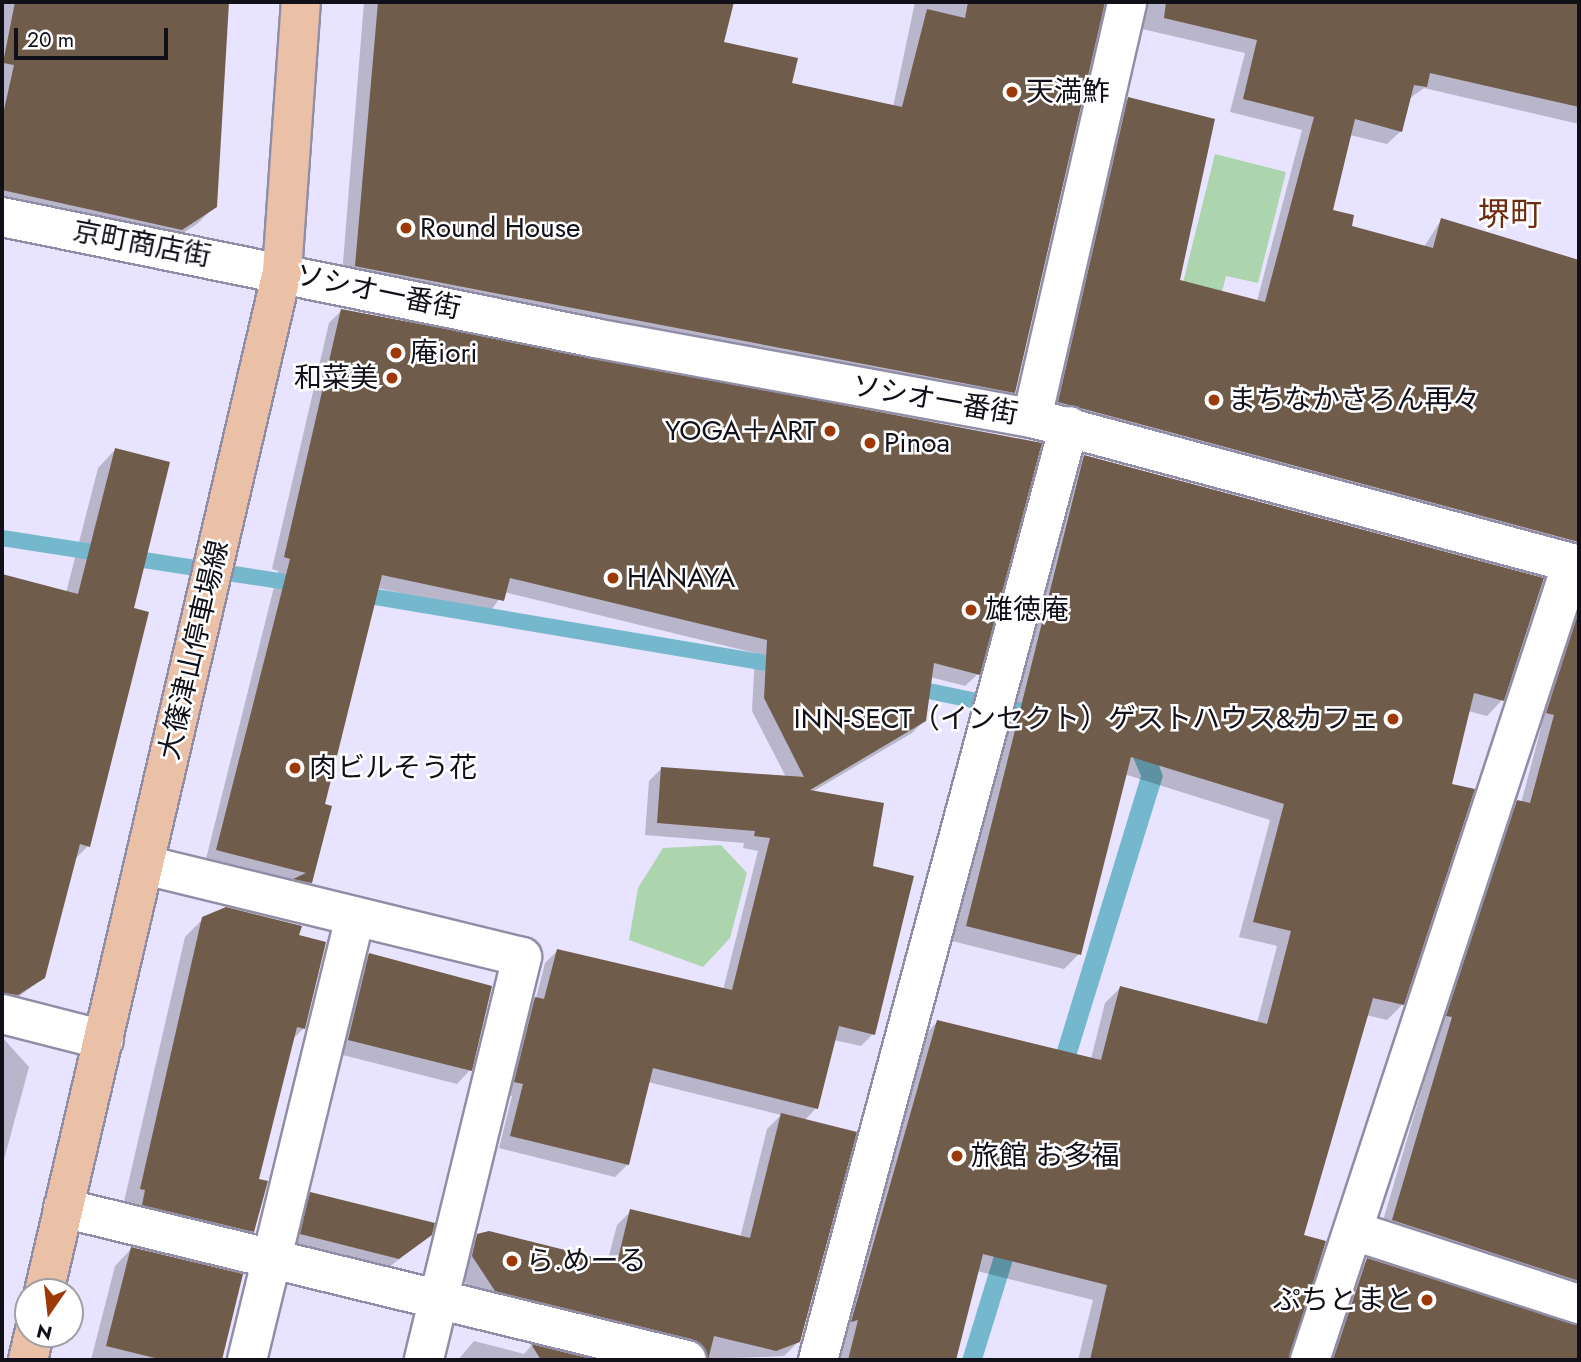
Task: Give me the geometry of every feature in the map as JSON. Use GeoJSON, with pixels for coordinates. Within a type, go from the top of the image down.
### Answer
{"type":"FeatureCollection","features":[{"type":"Feature","properties":{"kind":"main road","name":"大篠津山停車場線"},"geometry":{"type":"LineString","coordinates":[[47,1278],[282,272],[301,2]]}},
{"type":"Feature","properties":{"kind":"street"},"geometry":{"type":"LineString","coordinates":[[1032,418],[1127,2]]}},
{"type":"Feature","properties":{"kind":"street","name":"京町商店街"},"geometry":{"type":"LineString","coordinates":[[2,217],[282,272]]}},
{"type":"Feature","properties":{"kind":"street","name":"ソシオ一番街"},"geometry":{"type":"LineString","coordinates":[[282,272],[595,338],[1069,426],[1576,564]]}},
{"type":"Feature","properties":{"kind":"street"},"geometry":{"type":"LineString","coordinates":[[818,1360],[1069,426]]}},
{"type":"Feature","properties":{"kind":"street"},"geometry":{"type":"LineString","coordinates":[[1310,1360],[1576,564]]}},
{"type":"Feature","properties":{"kind":"street"},"geometry":{"type":"LineString","coordinates":[[145,865],[522,957],[424,1360]]}},
{"type":"Feature","properties":{"kind":"street"},"geometry":{"type":"LineString","coordinates":[[247,1360],[355,916]]}},
{"type":"Feature","properties":{"kind":"street"},"geometry":{"type":"LineString","coordinates":[[2,1014],[104,1040]]}},
{"type":"Feature","properties":{"kind":"street"},"geometry":{"type":"LineString","coordinates":[[63,1208],[687,1360]]}},
{"type":"Feature","properties":{"kind":"street"},"geometry":{"type":"LineString","coordinates":[[1354,1231],[1579,1304]]}},
{"type":"Feature","properties":{"kind":"green space"},"geometry":{"type":"Polygon","coordinates":[[[1215,154],[1286,172],[1258,283],[1226,276],[1191,417],[1152,407],[1215,154]]]}},
{"type":"Feature","properties":{"kind":"green space"},"geometry":{"type":"Polygon","coordinates":[[[721,845],[747,873],[730,938],[703,967],[629,940],[638,888],[663,848],[721,845]]]}},
{"type":"Feature","properties":{"kind":"water"},"geometry":{"type":"Polygon","coordinates":[[[1150,742],[1163,776],[982,1360],[962,1360],[1141,776],[1130,750],[1150,742]]]}},
{"type":"Feature","properties":{"kind":"building"},"geometry":{"type":"Polygon","coordinates":[[[15,2],[229,2],[217,207],[182,230],[2,190],[2,119],[14,65],[3,63],[15,2]]]}},
{"type":"Feature","properties":{"kind":"building"},"geometry":{"type":"Polygon","coordinates":[[[378,2],[734,2],[724,42],[798,58],[792,83],[902,107],[927,9],[965,18],[968,2],[1105,2],[1015,393],[349,265],[355,266],[378,2]]]}},
{"type":"Feature","properties":{"kind":"building"},"geometry":{"type":"Polygon","coordinates":[[[1166,2],[1579,2],[1579,107],[1430,73],[1427,87],[1414,85],[1402,132],[1355,119],[1333,210],[1354,215],[1352,226],[1433,248],[1441,218],[1579,260],[1579,542],[1058,402],[1128,97],[1215,119],[1180,280],[1265,302],[1314,117],[1243,99],[1257,40],[1164,18],[1166,2]]]}},
{"type":"Feature","properties":{"kind":"building"},"geometry":{"type":"Polygon","coordinates":[[[341,309],[1042,443],[980,675],[934,663],[926,721],[810,790],[884,803],[873,866],[914,876],[875,1035],[839,1026],[818,1109],[653,1068],[629,1165],[510,1136],[523,1084],[514,1082],[535,997],[544,999],[557,949],[732,990],[770,838],[754,836],[755,831],[657,823],[661,767],[804,777],[764,698],[767,640],[510,578],[504,601],[382,575],[325,804],[332,806],[312,883],[293,879],[306,873],[216,850],[290,559],[284,557],[341,309]]]}},
{"type":"Feature","properties":{"kind":"building"},"geometry":{"type":"Polygon","coordinates":[[[115,448],[170,462],[134,608],[149,612],[90,847],[80,844],[45,978],[18,995],[2,993],[2,574],[78,594],[115,448]]]}},
{"type":"Feature","properties":{"kind":"building"},"geometry":{"type":"Polygon","coordinates":[[[1084,455],[1544,578],[1504,701],[1474,693],[1452,784],[1475,789],[1404,1005],[1373,998],[1304,1235],[1326,1241],[1289,1360],[1090,1360],[1107,1285],[983,1254],[956,1360],[848,1360],[858,1320],[851,1322],[937,1020],[1101,1060],[1120,986],[1267,1024],[1291,931],[1253,922],[1284,804],[1131,757],[1081,955],[966,926],[1084,455]]]}},
{"type":"Feature","properties":{"kind":"building"},"geometry":{"type":"Polygon","coordinates":[[[1579,611],[1579,1281],[1392,1220],[1452,1017],[1446,1016],[1517,800],[1530,803],[1554,715],[1546,713],[1579,611]]]}},
{"type":"Feature","properties":{"kind":"building"},"geometry":{"type":"Polygon","coordinates":[[[226,907],[302,926],[299,935],[326,942],[305,1029],[297,1027],[259,1179],[268,1181],[254,1232],[142,1205],[145,1190],[140,1189],[202,917],[226,907]]]}},
{"type":"Feature","properties":{"kind":"building"},"geometry":{"type":"Polygon","coordinates":[[[369,953],[492,986],[472,1071],[348,1040],[369,953]]]}},
{"type":"Feature","properties":{"kind":"building"},"geometry":{"type":"Polygon","coordinates":[[[781,1113],[857,1132],[800,1342],[776,1351],[714,1336],[708,1360],[692,1339],[495,1291],[472,1256],[477,1234],[489,1231],[617,1263],[630,1209],[750,1238],[781,1113]]]}},
{"type":"Feature","properties":{"kind":"building"},"geometry":{"type":"Polygon","coordinates":[[[310,1192],[435,1223],[432,1235],[399,1259],[300,1234],[310,1192]]]}},
{"type":"Feature","properties":{"kind":"building"},"geometry":{"type":"Polygon","coordinates":[[[131,1247],[243,1274],[222,1360],[163,1360],[106,1346],[131,1247]]]}},
{"type":"Feature","properties":{"kind":"building"},"geometry":{"type":"Polygon","coordinates":[[[1367,1258],[1579,1325],[1579,1360],[1333,1360],[1367,1258]]]}},
{"type":"Feature","properties":{"kind":"building"},"geometry":{"type":"Polygon","coordinates":[[[531,1344],[596,1360],[541,1360],[531,1344]]]}},
{"type":"Feature","properties":{"kind":"waterway"},"geometry":{"type":"LineString","coordinates":[[2,538],[304,585]]}},
{"type":"Feature","properties":{"kind":"waterway"},"geometry":{"type":"LineString","coordinates":[[358,594],[784,666]]}},
{"type":"Feature","properties":{"kind":"waterway"},"geometry":{"type":"LineString","coordinates":[[910,687],[1038,714]]}},
{"type":"Feature","properties":{"kind":"place","name":"天満鮓"},"geometry":{"type":"Point","coordinates":[1012,92]}},
{"type":"Feature","properties":{"kind":"place","name":"Round House"},"geometry":{"type":"Point","coordinates":[406,228]}},
{"type":"Feature","properties":{"kind":"place","name":"庵iori"},"geometry":{"type":"Point","coordinates":[396,353]}},
{"type":"Feature","properties":{"kind":"place","name":"和菜美"},"geometry":{"type":"Point","coordinates":[392,378]}},
{"type":"Feature","properties":{"kind":"place","name":"まちなかさろん再々"},"geometry":{"type":"Point","coordinates":[1214,400]}},
{"type":"Feature","properties":{"kind":"place","name":"YOGA＋ART"},"geometry":{"type":"Point","coordinates":[830,431]}},
{"type":"Feature","properties":{"kind":"place","name":"Pinoa"},"geometry":{"type":"Point","coordinates":[870,443]}},
{"type":"Feature","properties":{"kind":"place","name":"HANAYA"},"geometry":{"type":"Point","coordinates":[613,578]}},
{"type":"Feature","properties":{"kind":"place","name":"雄徳庵"},"geometry":{"type":"Point","coordinates":[971,610]}},
{"type":"Feature","properties":{"kind":"place","name":"INN-SECT（インセクト）ゲストハウス&カフェ"},"geometry":{"type":"Point","coordinates":[1393,719]}},
{"type":"Feature","properties":{"kind":"place","name":"肉ビルそう花"},"geometry":{"type":"Point","coordinates":[295,768]}},
{"type":"Feature","properties":{"kind":"place","name":"旅館 お多福"},"geometry":{"type":"Point","coordinates":[957,1156]}},
{"type":"Feature","properties":{"kind":"place","name":"ら.めーる"},"geometry":{"type":"Point","coordinates":[512,1261]}},
{"type":"Feature","properties":{"kind":"place","name":"ぷちとまと"},"geometry":{"type":"Point","coordinates":[1427,1300]}},
{"type":"Feature","properties":{"kind":"district","name":"堺町"},"geometry":{"type":"Point","coordinates":[1510,214]}}]}
